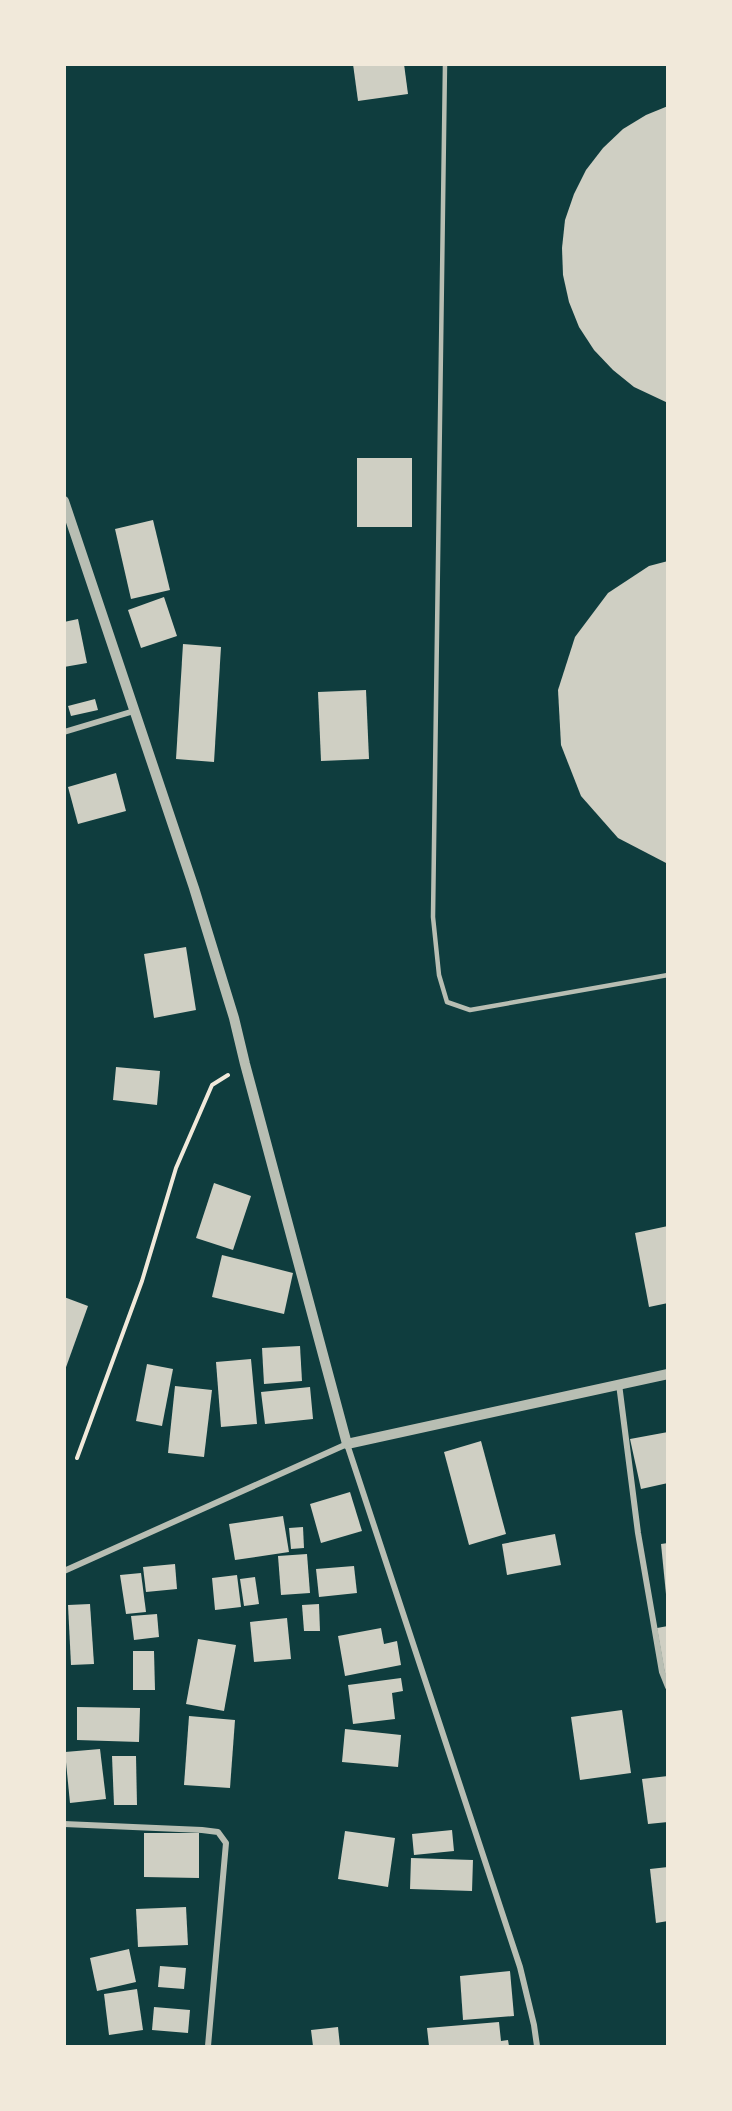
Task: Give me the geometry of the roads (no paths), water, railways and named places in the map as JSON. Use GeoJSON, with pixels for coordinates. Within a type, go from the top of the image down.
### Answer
{"type":"FeatureCollection","features":[{"type":"Feature","properties":{"kind":"street"},"geometry":{"type":"LineString","coordinates":[[64,501],[195,888],[234,1018],[244,1064],[347,1444],[520,1967],[537,2046]]}},
{"type":"Feature","properties":{"kind":"street"},"geometry":{"type":"LineString","coordinates":[[64,732],[134,711]]}},
{"type":"Feature","properties":{"kind":"street"},"geometry":{"type":"LineString","coordinates":[[64,1571],[347,1444],[668,1374]]}},
{"type":"Feature","properties":{"kind":"street"},"geometry":{"type":"LineString","coordinates":[[619,1384],[638,1533],[662,1671],[668,1687]]}},
{"type":"Feature","properties":{"kind":"street"},"geometry":{"type":"LineString","coordinates":[[64,1824],[202,1830],[218,1832],[226,1843],[208,2046]]}},
{"type":"Feature","properties":{"kind":"lane"},"geometry":{"type":"LineString","coordinates":[[445,64],[433,917],[439,975],[447,1002],[470,1010],[668,975]]}}]}
